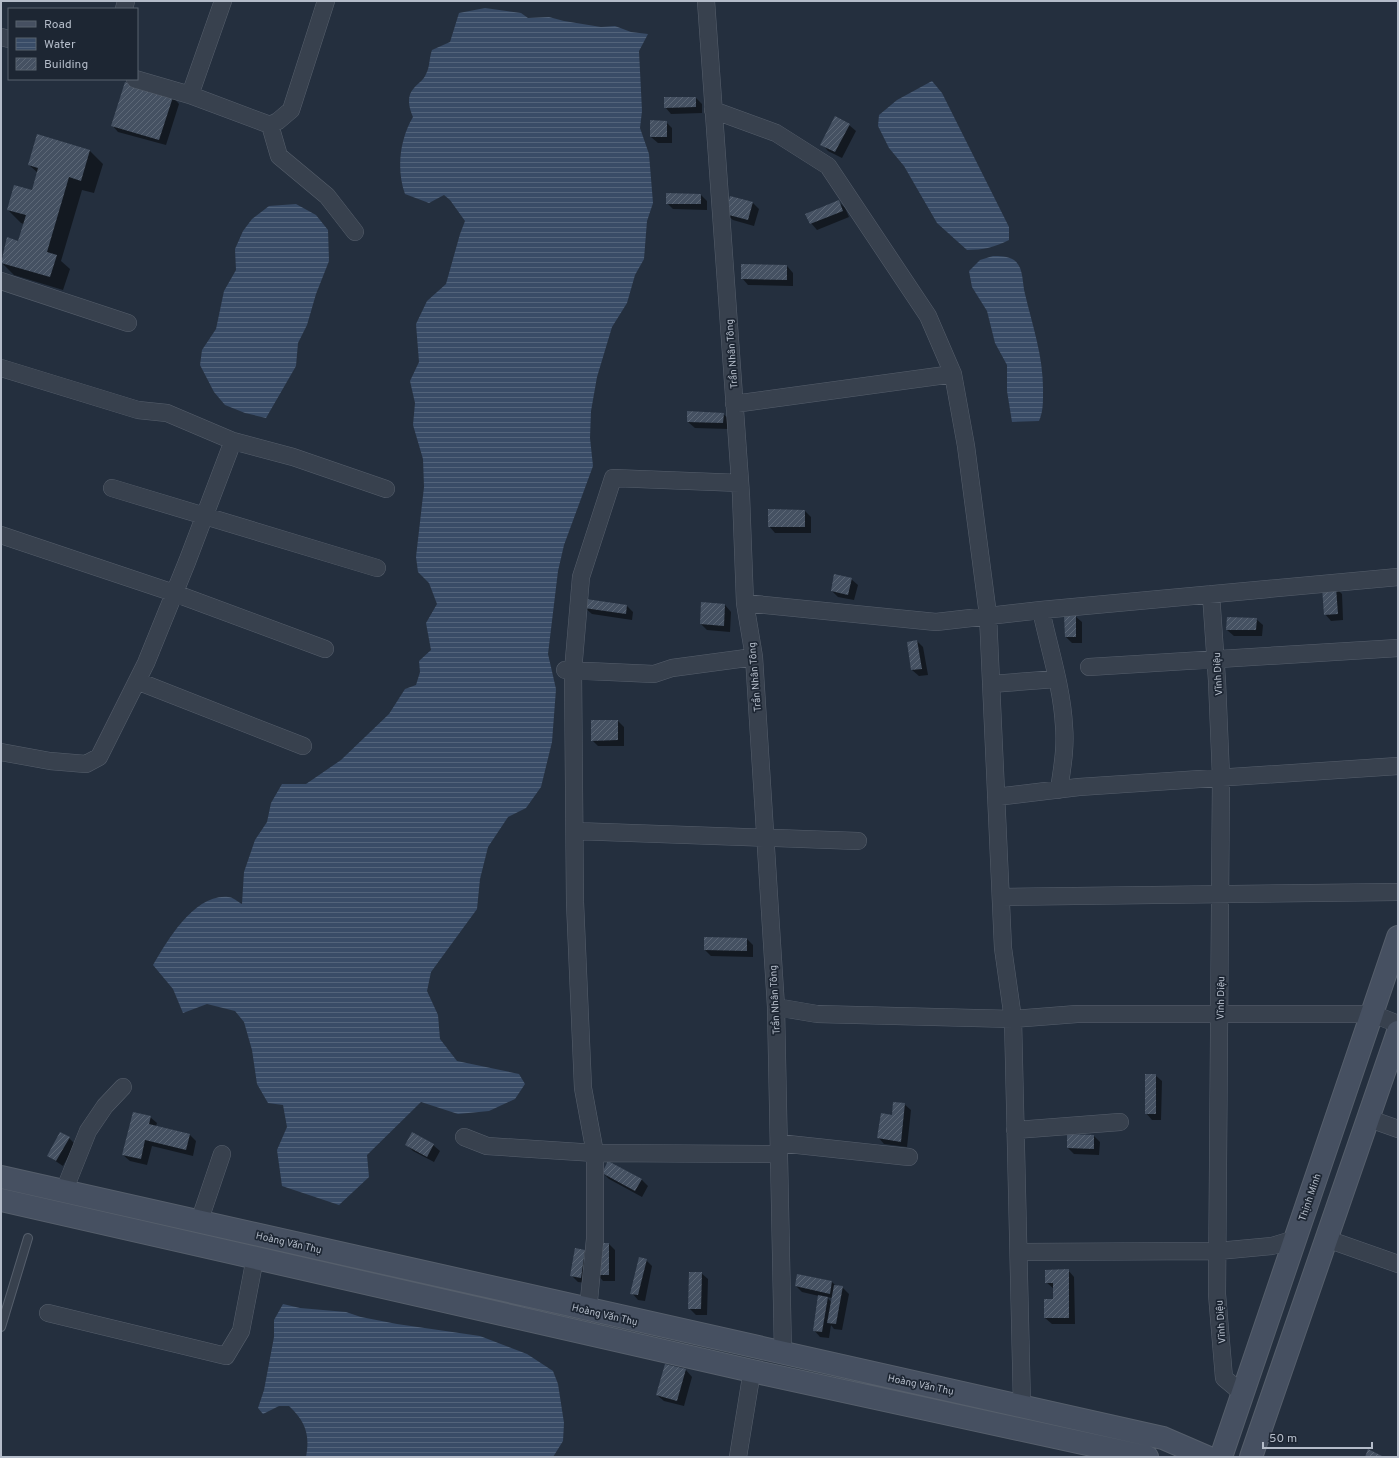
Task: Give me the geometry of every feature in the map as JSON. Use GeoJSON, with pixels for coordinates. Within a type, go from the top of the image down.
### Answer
{"type":"FeatureCollection","features":[{"type":"Feature","properties":{"kind":"main road","name":"Thịnh Minh"},"geometry":{"type":"LineString","coordinates":[[1221,1457],[1398,938]]}},
{"type":"Feature","properties":{"kind":"main road"},"geometry":{"type":"LineString","coordinates":[[1251,1457],[1398,1032]]}},
{"type":"Feature","properties":{"kind":"main road","name":"Hoàng Văn Thụ"},"geometry":{"type":"LineString","coordinates":[[1,1177],[1163,1438],[1207,1457]]}},
{"type":"Feature","properties":{"kind":"main road"},"geometry":{"type":"LineString","coordinates":[[1,1200],[752,1370],[1147,1457]]}},
{"type":"Feature","properties":{"kind":"main road"},"geometry":{"type":"LineString","coordinates":[[458,1304],[463,1282]]}},
{"type":"Feature","properties":{"kind":"main road"},"geometry":{"type":"LineString","coordinates":[[789,1355],[791,1378]]}},
{"type":"Feature","properties":{"kind":"street"},"geometry":{"type":"LineString","coordinates":[[190,95],[223,1]]}},
{"type":"Feature","properties":{"kind":"street"},"geometry":{"type":"LineString","coordinates":[[138,80],[190,95],[270,125],[278,121],[291,110],[326,1]]}},
{"type":"Feature","properties":{"kind":"street","name":"Trần Nhân Tông"},"geometry":{"type":"LineString","coordinates":[[706,1],[740,483],[745,603],[754,657],[776,1007],[779,1149],[789,1355]]}},
{"type":"Feature","properties":{"kind":"street"},"geometry":{"type":"LineString","coordinates":[[713,110],[776,133],[828,166],[928,316],[953,374],[966,446],[988,615],[1003,948],[1013,1019],[1022,1406]]}},
{"type":"Feature","properties":{"kind":"street"},"geometry":{"type":"LineString","coordinates":[[270,125],[279,156],[327,196],[355,232]]}},
{"type":"Feature","properties":{"kind":"street"},"geometry":{"type":"LineString","coordinates":[[1,281],[128,323]]}},
{"type":"Feature","properties":{"kind":"street"},"geometry":{"type":"LineString","coordinates":[[1,368],[138,410],[167,413],[233,441],[293,457],[386,489]]}},
{"type":"Feature","properties":{"kind":"street"},"geometry":{"type":"LineString","coordinates":[[734,404],[953,374]]}},
{"type":"Feature","properties":{"kind":"street"},"geometry":{"type":"LineString","coordinates":[[1,752],[50,761],[86,764],[99,757],[137,681],[174,594],[233,441]]}},
{"type":"Feature","properties":{"kind":"street"},"geometry":{"type":"LineString","coordinates":[[588,1310],[595,1239],[595,1153],[584,1088],[575,902],[575,831],[569,670],[581,577],[613,478],[740,483]]}},
{"type":"Feature","properties":{"kind":"street"},"geometry":{"type":"LineString","coordinates":[[112,488],[377,568]]}},
{"type":"Feature","properties":{"kind":"street"},"geometry":{"type":"LineString","coordinates":[[1,535],[174,594],[325,649]]}},
{"type":"Feature","properties":{"kind":"street"},"geometry":{"type":"LineString","coordinates":[[745,603],[936,622],[988,615],[1398,578]]}},
{"type":"Feature","properties":{"kind":"street","name":"Vĩnh Diệu"},"geometry":{"type":"LineString","coordinates":[[1211,594],[1216,659],[1221,776],[1222,895],[1218,1294],[1224,1378],[1242,1393]]}},
{"type":"Feature","properties":{"kind":"street"},"geometry":{"type":"LineString","coordinates":[[1041,610],[1056,679],[1064,726],[1063,768],[1059,790]]}},
{"type":"Feature","properties":{"kind":"street"},"geometry":{"type":"LineString","coordinates":[[1088,667],[1398,648]]}},
{"type":"Feature","properties":{"kind":"street"},"geometry":{"type":"LineString","coordinates":[[569,670],[654,674],[672,668],[754,657]]}},
{"type":"Feature","properties":{"kind":"street"},"geometry":{"type":"LineString","coordinates":[[991,684],[1056,679]]}},
{"type":"Feature","properties":{"kind":"street"},"geometry":{"type":"LineString","coordinates":[[137,681],[303,746]]}},
{"type":"Feature","properties":{"kind":"street"},"geometry":{"type":"LineString","coordinates":[[996,797],[1221,776],[1398,766]]}},
{"type":"Feature","properties":{"kind":"street"},"geometry":{"type":"LineString","coordinates":[[575,831],[765,839],[858,840]]}},
{"type":"Feature","properties":{"kind":"street"},"geometry":{"type":"LineString","coordinates":[[1001,897],[1398,892]]}},
{"type":"Feature","properties":{"kind":"street"},"geometry":{"type":"LineString","coordinates":[[776,1007],[817,1014],[1013,1019],[1077,1014],[1372,1014],[1398,1024]]}},
{"type":"Feature","properties":{"kind":"street"},"geometry":{"type":"LineString","coordinates":[[64,1191],[88,1131],[105,1106],[123,1087]]}},
{"type":"Feature","properties":{"kind":"street"},"geometry":{"type":"LineString","coordinates":[[1367,1118],[1398,1128]]}},
{"type":"Feature","properties":{"kind":"street"},"geometry":{"type":"LineString","coordinates":[[1015,1130],[1120,1122]]}},
{"type":"Feature","properties":{"kind":"street"},"geometry":{"type":"LineString","coordinates":[[464,1137],[487,1146],[595,1153],[779,1149],[909,1157]]}},
{"type":"Feature","properties":{"kind":"street"},"geometry":{"type":"LineString","coordinates":[[199,1222],[222,1154]]}},
{"type":"Feature","properties":{"kind":"street"},"geometry":{"type":"LineString","coordinates":[[1019,1252],[1218,1250],[1272,1246],[1295,1239]]}},
{"type":"Feature","properties":{"kind":"street"},"geometry":{"type":"LineString","coordinates":[[1327,1239],[1398,1264]]}},
{"type":"Feature","properties":{"kind":"street"},"geometry":{"type":"LineString","coordinates":[[48,1313],[226,1356],[241,1331],[255,1258]]}},
{"type":"Feature","properties":{"kind":"street"},"geometry":{"type":"LineString","coordinates":[[738,1457],[752,1370]]}},
{"type":"Feature","properties":{"kind":"lane"},"geometry":{"type":"LineString","coordinates":[[1,1327],[5,1302],[28,1238]]}},
{"type":"Feature","properties":{"kind":"water"},"geometry":{"type":"Polygon","coordinates":[[[485,8],[521,13],[528,18],[549,17],[601,27],[615,26],[631,32],[648,34],[639,51],[642,111],[640,128],[649,154],[653,203],[647,221],[644,259],[635,275],[627,303],[612,327],[597,377],[591,411],[590,438],[593,466],[564,545],[558,571],[548,654],[556,689],[552,742],[541,787],[526,808],[508,817],[488,847],[480,879],[477,909],[431,972],[427,991],[438,1015],[440,1039],[457,1061],[519,1074],[525,1084],[515,1099],[489,1111],[458,1114],[421,1102],[367,1155],[369,1177],[339,1205],[282,1186],[277,1150],[287,1127],[283,1105],[268,1103],[257,1084],[252,1050],[244,1022],[235,1011],[207,1004],[183,1013],[173,989],[153,965],[166,943],[183,920],[204,903],[216,898],[230,897],[242,904],[244,872],[255,840],[267,822],[271,803],[282,784],[306,784],[341,760],[389,714],[405,689],[416,685],[420,672],[419,661],[431,650],[426,623],[437,604],[429,583],[418,572],[416,557],[424,487],[423,459],[413,425],[415,403],[410,381],[419,362],[416,324],[427,301],[446,284],[465,221],[450,200],[444,195],[429,203],[405,194],[402,184],[400,164],[402,144],[413,117],[409,106],[409,98],[411,91],[426,74],[432,50],[450,42],[459,13],[485,8]]]}},
{"type":"Feature","properties":{"kind":"water"},"geometry":{"type":"Polygon","coordinates":[[[932,81],[942,93],[1009,227],[1009,240],[984,249],[967,250],[937,223],[904,166],[889,148],[878,126],[879,115],[897,100],[932,81]]]}},
{"type":"Feature","properties":{"kind":"water"},"geometry":{"type":"Polygon","coordinates":[[[296,204],[316,215],[328,230],[329,261],[316,294],[307,325],[298,343],[296,366],[266,418],[245,413],[225,405],[214,392],[200,365],[202,350],[216,329],[224,291],[236,270],[235,249],[243,231],[252,219],[269,206],[296,204]]]}},
{"type":"Feature","properties":{"kind":"water"},"geometry":{"type":"Polygon","coordinates":[[[993,256],[1004,256],[1012,259],[1020,267],[1042,368],[1043,404],[1039,421],[1012,422],[1007,391],[1007,365],[995,343],[987,311],[972,287],[969,271],[980,260],[993,256]]]}},
{"type":"Feature","properties":{"kind":"water"},"geometry":{"type":"Polygon","coordinates":[[[283,1304],[300,1308],[346,1312],[361,1317],[397,1324],[480,1336],[527,1354],[553,1371],[558,1384],[564,1423],[563,1441],[553,1457],[306,1457],[307,1435],[303,1423],[295,1412],[289,1406],[279,1406],[263,1414],[258,1408],[264,1390],[274,1337],[274,1320],[283,1304]]]}},
{"type":"Feature","properties":{"kind":"building"},"geometry":{"type":"Polygon","coordinates":[[[125,82],[173,97],[159,140],[111,126],[125,82]]]}},
{"type":"Feature","properties":{"kind":"building"},"geometry":{"type":"Polygon","coordinates":[[[664,97],[696,97],[696,107],[664,108],[664,97]]]}},
{"type":"Feature","properties":{"kind":"building"},"geometry":{"type":"Polygon","coordinates":[[[835,116],[850,124],[835,152],[820,145],[835,116]]]}},
{"type":"Feature","properties":{"kind":"building"},"geometry":{"type":"Polygon","coordinates":[[[650,120],[667,121],[667,137],[650,137],[650,120]]]}},
{"type":"Feature","properties":{"kind":"building"},"geometry":{"type":"Polygon","coordinates":[[[37,134],[90,150],[81,181],[69,177],[47,252],[57,255],[50,277],[1,263],[7,237],[18,241],[26,215],[7,210],[14,185],[32,190],[38,168],[28,165],[37,134]]]}},
{"type":"Feature","properties":{"kind":"building"},"geometry":{"type":"Polygon","coordinates":[[[666,193],[701,194],[701,204],[666,204],[666,193]]]}},
{"type":"Feature","properties":{"kind":"building"},"geometry":{"type":"Polygon","coordinates":[[[730,196],[753,202],[748,220],[725,214],[730,196]]]}},
{"type":"Feature","properties":{"kind":"building"},"geometry":{"type":"Polygon","coordinates":[[[839,200],[843,211],[810,224],[805,214],[839,200]]]}},
{"type":"Feature","properties":{"kind":"building"},"geometry":{"type":"Polygon","coordinates":[[[741,264],[787,265],[787,280],[741,279],[741,264]]]}},
{"type":"Feature","properties":{"kind":"building"},"geometry":{"type":"Polygon","coordinates":[[[687,411],[724,413],[723,423],[687,422],[687,411]]]}},
{"type":"Feature","properties":{"kind":"building"},"geometry":{"type":"Polygon","coordinates":[[[768,509],[805,510],[805,527],[768,527],[768,509]]]}},
{"type":"Feature","properties":{"kind":"building"},"geometry":{"type":"Polygon","coordinates":[[[834,574],[852,578],[848,595],[831,591],[834,574]]]}},
{"type":"Feature","properties":{"kind":"building"},"geometry":{"type":"Polygon","coordinates":[[[1322,587],[1336,587],[1338,614],[1324,615],[1322,587]]]}},
{"type":"Feature","properties":{"kind":"building"},"geometry":{"type":"Polygon","coordinates":[[[586,599],[627,605],[626,614],[584,608],[586,599]]]}},
{"type":"Feature","properties":{"kind":"building"},"geometry":{"type":"Polygon","coordinates":[[[701,602],[725,604],[724,626],[700,624],[701,602]]]}},
{"type":"Feature","properties":{"kind":"building"},"geometry":{"type":"Polygon","coordinates":[[[1064,615],[1076,615],[1076,637],[1065,637],[1064,615]]]}},
{"type":"Feature","properties":{"kind":"building"},"geometry":{"type":"Polygon","coordinates":[[[1227,617],[1257,618],[1256,630],[1226,630],[1227,617]]]}},
{"type":"Feature","properties":{"kind":"building"},"geometry":{"type":"Polygon","coordinates":[[[917,640],[922,669],[911,670],[907,642],[917,640]]]}},
{"type":"Feature","properties":{"kind":"building"},"geometry":{"type":"Polygon","coordinates":[[[591,720],[618,720],[618,740],[591,741],[591,720]]]}},
{"type":"Feature","properties":{"kind":"building"},"geometry":{"type":"Polygon","coordinates":[[[704,937],[747,938],[747,951],[704,950],[704,937]]]}},
{"type":"Feature","properties":{"kind":"building"},"geometry":{"type":"Polygon","coordinates":[[[1145,1074],[1156,1074],[1156,1114],[1145,1114],[1145,1074]]]}},
{"type":"Feature","properties":{"kind":"building"},"geometry":{"type":"Polygon","coordinates":[[[893,1102],[905,1103],[901,1142],[877,1138],[881,1113],[892,1115],[893,1102]]]}},
{"type":"Feature","properties":{"kind":"building"},"geometry":{"type":"Polygon","coordinates":[[[133,1112],[151,1116],[149,1124],[190,1134],[186,1150],[145,1140],[141,1159],[122,1155],[133,1112]]]}},
{"type":"Feature","properties":{"kind":"building"},"geometry":{"type":"Polygon","coordinates":[[[60,1132],[70,1137],[56,1161],[47,1156],[60,1132]]]}},
{"type":"Feature","properties":{"kind":"building"},"geometry":{"type":"Polygon","coordinates":[[[412,1132],[434,1144],[427,1157],[405,1145],[412,1132]]]}},
{"type":"Feature","properties":{"kind":"building"},"geometry":{"type":"Polygon","coordinates":[[[1067,1134],[1094,1135],[1094,1149],[1067,1148],[1067,1134]]]}},
{"type":"Feature","properties":{"kind":"building"},"geometry":{"type":"Polygon","coordinates":[[[608,1161],[642,1179],[635,1191],[602,1173],[608,1161]]]}},
{"type":"Feature","properties":{"kind":"building"},"geometry":{"type":"Polygon","coordinates":[[[597,1243],[609,1243],[609,1275],[596,1275],[597,1243]]]}},
{"type":"Feature","properties":{"kind":"building"},"geometry":{"type":"Polygon","coordinates":[[[575,1248],[585,1250],[581,1278],[570,1276],[575,1248]]]}},
{"type":"Feature","properties":{"kind":"building"},"geometry":{"type":"Polygon","coordinates":[[[639,1257],[647,1259],[638,1295],[630,1294],[639,1257]]]}},
{"type":"Feature","properties":{"kind":"building"},"geometry":{"type":"Polygon","coordinates":[[[1069,1269],[1069,1318],[1044,1318],[1044,1299],[1053,1299],[1053,1283],[1045,1283],[1045,1270],[1069,1269]]]}},
{"type":"Feature","properties":{"kind":"building"},"geometry":{"type":"Polygon","coordinates":[[[689,1272],[702,1272],[701,1309],[688,1309],[689,1272]]]}},
{"type":"Feature","properties":{"kind":"building"},"geometry":{"type":"Polygon","coordinates":[[[797,1274],[832,1281],[830,1294],[795,1286],[797,1274]]]}},
{"type":"Feature","properties":{"kind":"building"},"geometry":{"type":"Polygon","coordinates":[[[834,1285],[843,1286],[836,1324],[827,1323],[834,1285]]]}},
{"type":"Feature","properties":{"kind":"building"},"geometry":{"type":"Polygon","coordinates":[[[818,1295],[828,1297],[822,1332],[813,1331],[818,1295]]]}},
{"type":"Feature","properties":{"kind":"building"},"geometry":{"type":"Polygon","coordinates":[[[665,1364],[686,1369],[677,1401],[656,1395],[665,1364]]]}},
{"type":"Feature","properties":{"kind":"building"},"geometry":{"type":"Polygon","coordinates":[[[1368,1449],[1384,1457],[1365,1457],[1368,1449]]]}}]}
